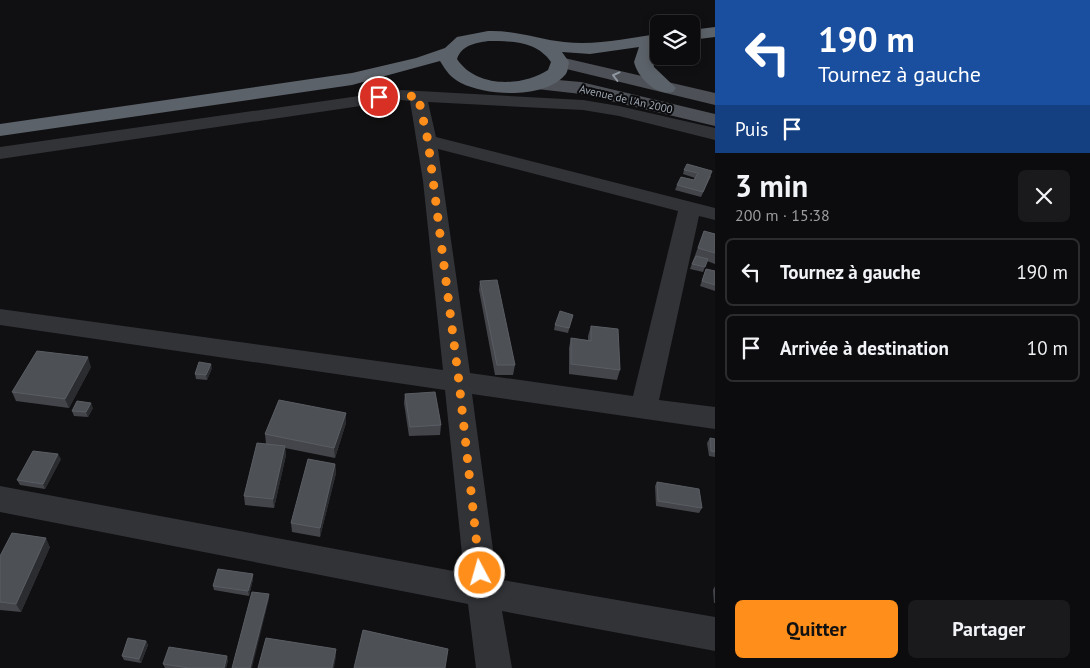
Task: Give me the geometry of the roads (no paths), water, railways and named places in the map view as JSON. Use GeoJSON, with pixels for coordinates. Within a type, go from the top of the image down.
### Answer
{"type":"FeatureCollection","features":[{"type":"Feature","properties":{"kind":"highway"},"geometry":{"type":"LineString","coordinates":[[700,34],[715,32]]}},
{"type":"Feature","properties":{"kind":"highway"},"geometry":{"type":"LineString","coordinates":[[0,130],[352,79],[422,62],[449,52],[459,43],[477,37],[511,36],[563,47],[590,49],[650,41]]}},
{"type":"Feature","properties":{"kind":"highway"},"geometry":{"type":"LineString","coordinates":[[533,41],[547,48],[559,61]]}},
{"type":"Feature","properties":{"kind":"highway"},"geometry":{"type":"LineString","coordinates":[[650,46],[643,54],[642,60],[645,69],[666,88]]}},
{"type":"Feature","properties":{"kind":"highway"},"geometry":{"type":"LineString","coordinates":[[559,61],[590,49]]}},
{"type":"Feature","properties":{"kind":"highway"},"geometry":{"type":"LineString","coordinates":[[449,52],[448,59],[450,65],[456,72],[478,82],[501,87],[535,84],[544,81],[557,73],[559,61]]}},
{"type":"Feature","properties":{"kind":"highway"},"geometry":{"type":"LineString","coordinates":[[352,79],[430,84],[478,82]]}},
{"type":"Feature","properties":{"kind":"main road","name":"Avenue de l'An 2000"},"geometry":{"type":"LineString","coordinates":[[559,61],[715,99]]}},
{"type":"Feature","properties":{"kind":"main road","name":"Avenue de l'An 2000"},"geometry":{"type":"LineString","coordinates":[[535,84],[581,88],[715,120]]}},
{"type":"Feature","properties":{"kind":"street"},"geometry":{"type":"LineString","coordinates":[[430,84],[428,141],[459,382],[482,592],[494,668]]}},
{"type":"Feature","properties":{"kind":"street"},"geometry":{"type":"LineString","coordinates":[[0,153],[379,97],[430,84],[619,111],[715,134]]}},
{"type":"Feature","properties":{"kind":"street"},"geometry":{"type":"LineString","coordinates":[[428,141],[715,214]]}},
{"type":"Feature","properties":{"kind":"street"},"geometry":{"type":"LineString","coordinates":[[644,408],[690,207]]}},
{"type":"Feature","properties":{"kind":"street"},"geometry":{"type":"LineString","coordinates":[[0,317],[715,418]]}},
{"type":"Feature","properties":{"kind":"street"},"geometry":{"type":"LineString","coordinates":[[0,499],[482,592],[715,634]]}}]}
